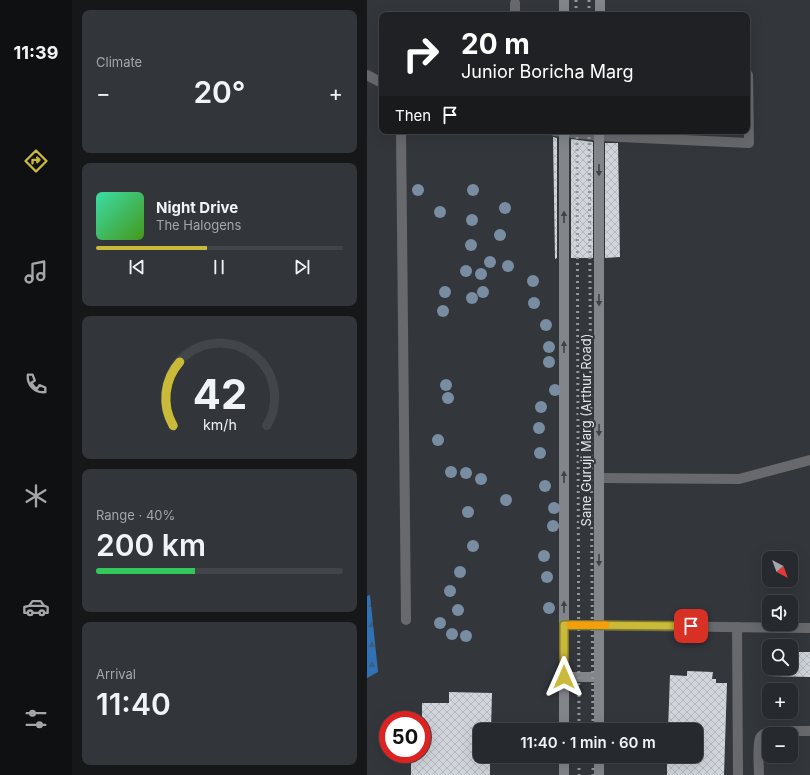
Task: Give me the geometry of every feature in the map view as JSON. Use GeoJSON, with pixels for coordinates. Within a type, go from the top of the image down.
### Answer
{"type":"FeatureCollection","features":[{"type":"Feature","properties":{"kind":"main road"},"geometry":{"type":"LineString","coordinates":[[564,0],[564,12]]}},
{"type":"Feature","properties":{"kind":"main road"},"geometry":{"type":"LineString","coordinates":[[600,0],[600,12]]}},
{"type":"Feature","properties":{"kind":"main road","name":"Sane Guruji Marg (Arthur Road)"},"geometry":{"type":"LineString","coordinates":[[561,134],[564,723]]}},
{"type":"Feature","properties":{"kind":"main road","name":"Sane Guruji Marg (Arthur Road)"},"geometry":{"type":"LineString","coordinates":[[599,134],[599,723]]}},
{"type":"Feature","properties":{"kind":"main road"},"geometry":{"type":"LineString","coordinates":[[564,677],[599,677]]}},
{"type":"Feature","properties":{"kind":"main road"},"geometry":{"type":"LineString","coordinates":[[564,763],[564,775]]}},
{"type":"Feature","properties":{"kind":"main road"},"geometry":{"type":"LineString","coordinates":[[599,763],[599,775]]}},
{"type":"Feature","properties":{"kind":"street"},"geometry":{"type":"LineString","coordinates":[[515,3],[515,12]]}},
{"type":"Feature","properties":{"kind":"street"},"geometry":{"type":"LineString","coordinates":[[367,75],[379,81]]}},
{"type":"Feature","properties":{"kind":"street"},"geometry":{"type":"LineString","coordinates":[[401,134],[406,620]]}},
{"type":"Feature","properties":{"kind":"street"},"geometry":{"type":"LineString","coordinates":[[599,134],[749,143],[749,134]]}},
{"type":"Feature","properties":{"kind":"street"},"geometry":{"type":"LineString","coordinates":[[599,478],[739,479],[810,460]]}},
{"type":"Feature","properties":{"kind":"street"},"geometry":{"type":"LineString","coordinates":[[564,625],[810,628]]}},
{"type":"Feature","properties":{"kind":"street"},"geometry":{"type":"LineString","coordinates":[[737,627],[738,775]]}},
{"type":"Feature","properties":{"kind":"street"},"geometry":{"type":"LineString","coordinates":[[759,775],[759,742],[765,733],[771,731],[810,731]]}},
{"type":"Feature","properties":{"kind":"green space"},"geometry":{"type":"Polygon","coordinates":[[[370,595],[378,672],[367,678],[367,596],[370,595]]]}},
{"type":"Feature","properties":{"kind":"building"},"geometry":{"type":"Polygon","coordinates":[[[553,137],[557,138],[557,258],[555,259],[553,137]]]}},
{"type":"Feature","properties":{"kind":"building"},"geometry":{"type":"Polygon","coordinates":[[[571,139],[593,142],[593,258],[571,258],[571,139]]]}},
{"type":"Feature","properties":{"kind":"building"},"geometry":{"type":"Polygon","coordinates":[[[605,143],[618,143],[620,257],[605,258],[605,143]]]}},
{"type":"Feature","properties":{"kind":"building"},"geometry":{"type":"Polygon","coordinates":[[[798,652],[810,652],[810,677],[769,676],[798,675],[798,652]]]}},
{"type":"Feature","properties":{"kind":"building"},"geometry":{"type":"Polygon","coordinates":[[[687,671],[713,672],[712,679],[716,679],[716,683],[727,683],[724,775],[667,775],[667,763],[703,763],[703,723],[668,723],[670,675],[687,676],[687,671]]]}},
{"type":"Feature","properties":{"kind":"building"},"geometry":{"type":"Polygon","coordinates":[[[449,692],[492,693],[491,723],[473,723],[473,763],[490,763],[490,775],[411,775],[411,763],[431,763],[431,711],[422,711],[422,703],[449,703],[449,692]]]}},
{"type":"Feature","properties":{"kind":"railway"},"geometry":{"type":"LineString","coordinates":[[576,0],[576,12]]}},
{"type":"Feature","properties":{"kind":"railway"},"geometry":{"type":"LineString","coordinates":[[589,0],[589,12]]}},
{"type":"Feature","properties":{"kind":"railway"},"geometry":{"type":"LineString","coordinates":[[577,134],[579,723]]}},
{"type":"Feature","properties":{"kind":"railway"},"geometry":{"type":"LineString","coordinates":[[589,134],[593,723]]}},
{"type":"Feature","properties":{"kind":"railway"},"geometry":{"type":"LineString","coordinates":[[579,763],[579,775]]}},
{"type":"Feature","properties":{"kind":"railway"},"geometry":{"type":"LineString","coordinates":[[593,763],[593,775]]}},
{"type":"Feature","properties":{"kind":"slow traffic"},"geometry":{"type":"LineString","coordinates":[[570,625],[606,625]]}},
{"type":"Feature","properties":{"kind":"route"},"geometry":{"type":"LineString","coordinates":[[564,677],[564,625],[691,626]]}}]}
